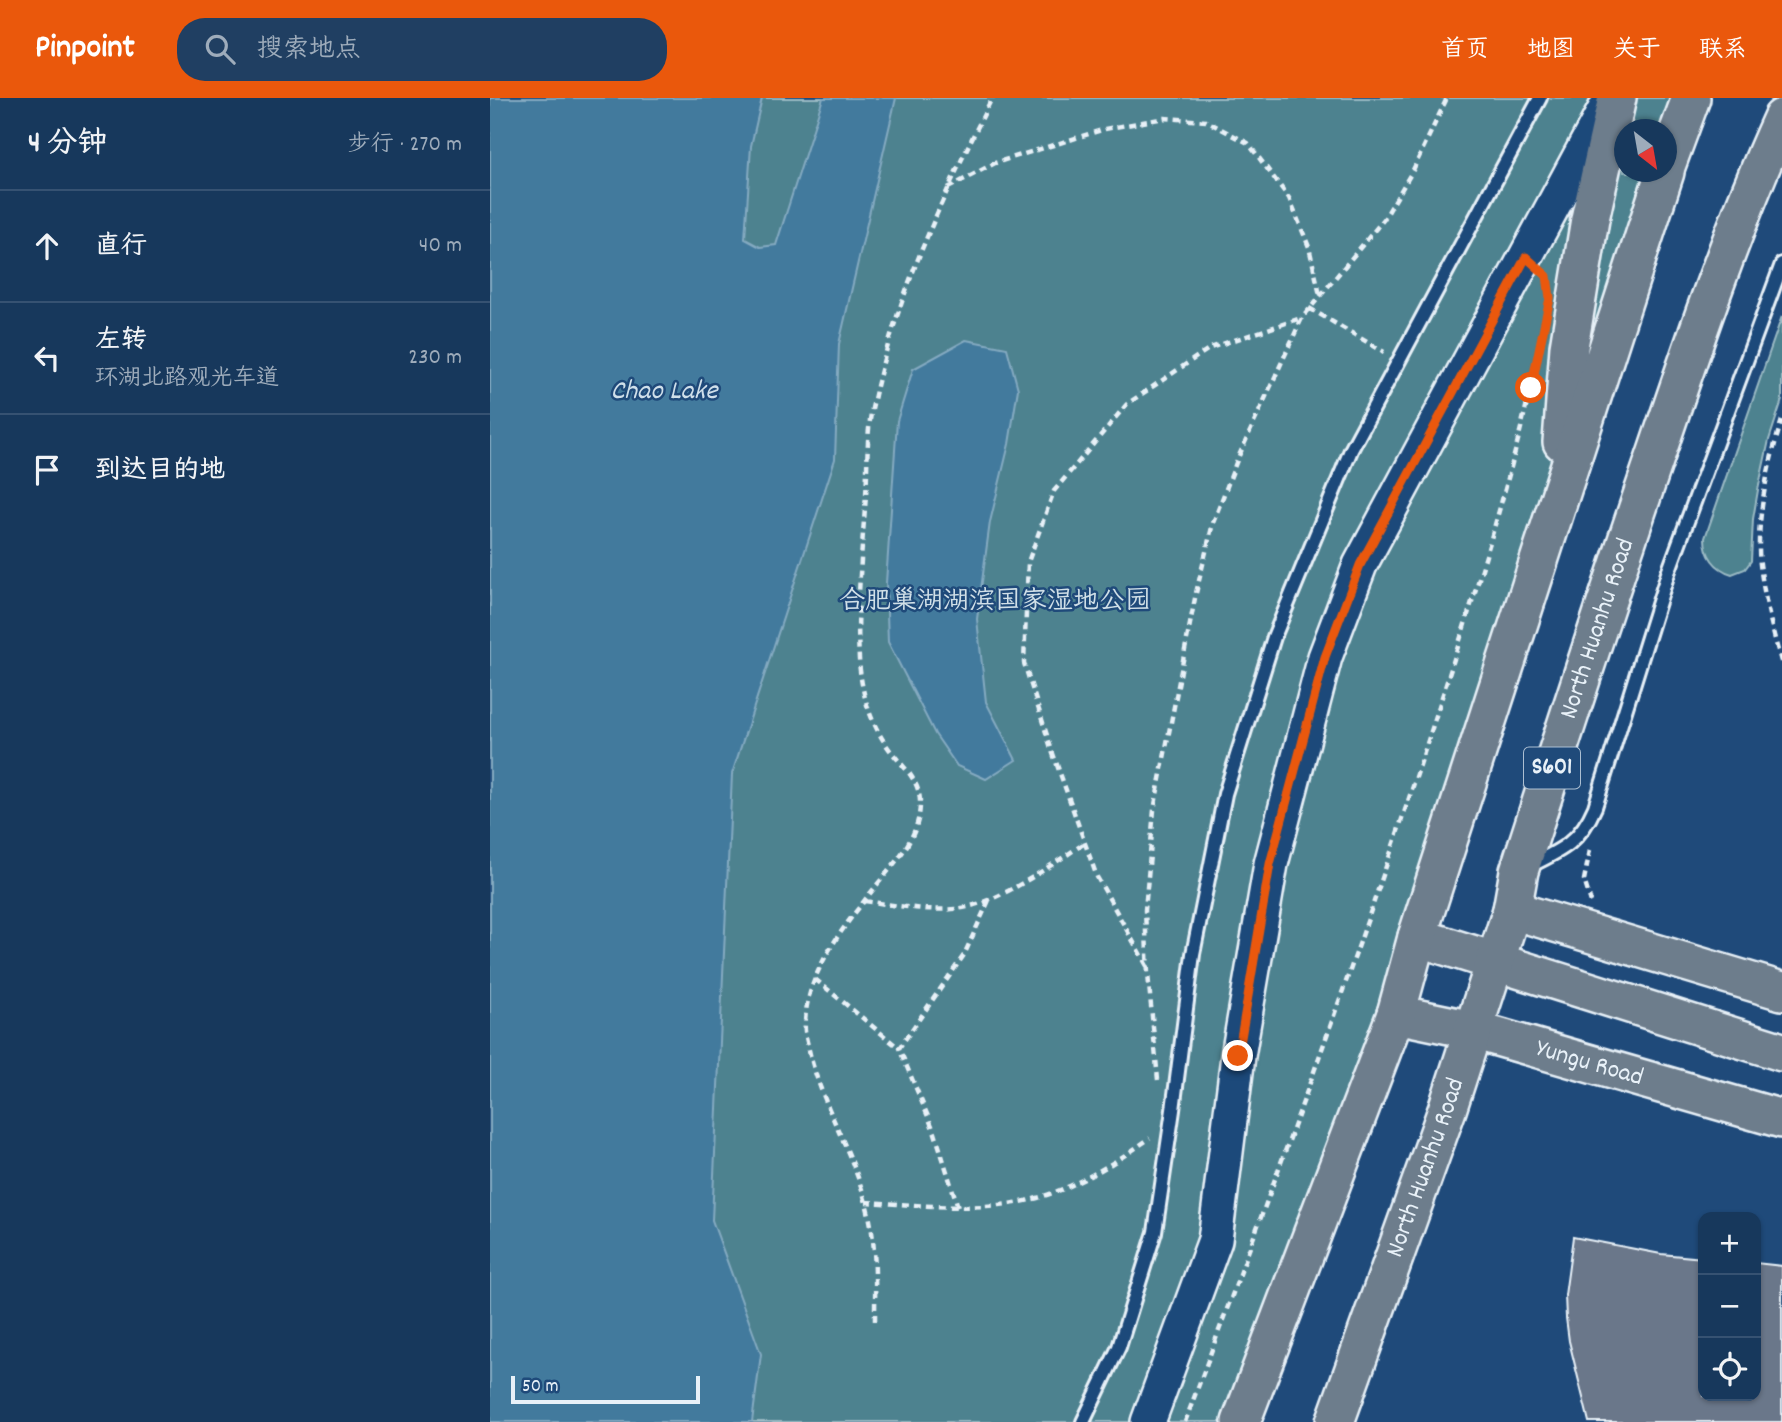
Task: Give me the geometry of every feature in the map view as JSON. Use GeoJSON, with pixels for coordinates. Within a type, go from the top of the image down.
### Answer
{"type":"FeatureCollection","features":[{"type":"Feature","properties":{"kind":"main road"},"geometry":{"type":"LineString","coordinates":[[1560,493],[1569,348],[1590,219],[1617,98]]}},
{"type":"Feature","properties":{"kind":"main road"},"geometry":{"type":"LineString","coordinates":[[1677,138],[1691,98]]}},
{"type":"Feature","properties":{"kind":"main road","name":"North Huanhu Road"},"geometry":{"type":"LineString","coordinates":[[1335,1422],[1447,1110],[1512,910],[1520,871],[1610,588],[1748,195],[1782,118]]}},
{"type":"Feature","properties":{"kind":"main road"},"geometry":{"type":"LineString","coordinates":[[1241,1422],[1396,1014],[1417,937],[1662,182]]}},
{"type":"Feature","properties":{"kind":"main road"},"geometry":{"type":"LineString","coordinates":[[1512,910],[1782,991]]}},
{"type":"Feature","properties":{"kind":"main road"},"geometry":{"type":"LineString","coordinates":[[1417,937],[1782,1052]]}},
{"type":"Feature","properties":{"kind":"main road","name":"Yungu Road"},"geometry":{"type":"LineString","coordinates":[[1396,1014],[1473,1030],[1782,1119]]}},
{"type":"Feature","properties":{"kind":"street"},"geometry":{"type":"LineString","coordinates":[[1148,1422],[1215,1240],[1238,1056],[1270,864],[1325,657],[1360,565],[1611,98]]}},
{"type":"Feature","properties":{"kind":"street"},"geometry":{"type":"LineString","coordinates":[[1748,195],[1782,149]]}},
{"type":"Feature","properties":{"kind":"lane"},"geometry":{"type":"LineString","coordinates":[[1083,1422],[1119,1348],[1154,1232],[1193,954],[1225,794],[1274,637],[1351,450],[1540,98]]}},
{"type":"Feature","properties":{"kind":"lane"},"geometry":{"type":"LineString","coordinates":[[1520,871],[1572,844],[1595,807],[1668,573],[1782,264]]}},
{"type":"Feature","properties":{"kind":"path"},"geometry":{"type":"LineString","coordinates":[[875,1321],[874,1241],[866,1202],[815,1079],[804,1026],[809,993],[815,979],[847,922],[909,844],[920,806],[919,791],[913,778],[887,746],[866,707],[859,660],[861,571],[872,406],[899,313],[947,189],[992,98]]}},
{"type":"Feature","properties":{"kind":"path"},"geometry":{"type":"LineString","coordinates":[[866,1202],[958,1207],[1020,1202],[1069,1186],[1126,1154],[1171,1123],[1156,1073],[1145,910],[1154,810],[1213,523],[1237,460],[1301,318],[1384,219],[1413,170],[1447,98]]}},
{"type":"Feature","properties":{"kind":"path"},"geometry":{"type":"LineString","coordinates":[[947,189],[995,163],[1105,129],[1165,118],[1206,121],[1248,143],[1289,198],[1309,247],[1320,296]]}},
{"type":"Feature","properties":{"kind":"path"},"geometry":{"type":"LineString","coordinates":[[1309,308],[1400,361]]}},
{"type":"Feature","properties":{"kind":"path"},"geometry":{"type":"LineString","coordinates":[[1148,968],[1097,877],[1024,663],[1028,562],[1054,491],[1127,404],[1210,348],[1301,318]]}},
{"type":"Feature","properties":{"kind":"path"},"geometry":{"type":"LineString","coordinates":[[1185,1422],[1306,1095],[1398,833],[1478,584],[1536,362]]}},
{"type":"Feature","properties":{"kind":"path"},"geometry":{"type":"LineString","coordinates":[[1782,420],[1767,478],[1760,536],[1760,563],[1769,617],[1782,665]]}},
{"type":"Feature","properties":{"kind":"path"},"geometry":{"type":"LineString","coordinates":[[864,901],[923,909],[966,907],[1020,885],[1085,843]]}},
{"type":"Feature","properties":{"kind":"path"},"geometry":{"type":"LineString","coordinates":[[899,1048],[964,955],[990,898]]}},
{"type":"Feature","properties":{"kind":"path"},"geometry":{"type":"LineString","coordinates":[[815,979],[899,1048],[936,1133],[958,1207]]}},
{"type":"Feature","properties":{"kind":"green space","name":"合肥巢湖湖滨国家湿地公园"},"geometry":{"type":"Polygon","coordinates":[[[490,98],[1691,98],[1675,119],[1614,119],[1614,182],[1662,182],[1241,1422],[490,1422],[490,98]]]}},
{"type":"Feature","properties":{"kind":"green space"},"geometry":{"type":"Polygon","coordinates":[[[1782,316],[1782,400],[1769,440],[1758,490],[1753,519],[1751,561],[1745,569],[1732,574],[1712,561],[1705,538],[1782,316]]]}},
{"type":"Feature","properties":{"kind":"water","name":"Chao Lake"},"geometry":{"type":"Polygon","coordinates":[[[490,98],[762,98],[751,146],[745,239],[760,247],[776,245],[823,98],[896,98],[839,344],[835,459],[732,774],[712,1220],[761,1354],[752,1422],[490,1422],[490,98]]]}},
{"type":"Feature","properties":{"kind":"water"},"geometry":{"type":"Polygon","coordinates":[[[966,340],[1007,348],[1018,389],[1009,444],[990,522],[977,619],[986,702],[1016,760],[986,779],[957,766],[935,734],[888,642],[886,583],[897,421],[913,369],[966,340]]]}},
{"type":"Feature","properties":{"kind":"building"},"geometry":{"type":"Polygon","coordinates":[[[1573,1237],[1661,1254],[1698,1258],[1698,1401],[1761,1401],[1761,1264],[1782,1266],[1782,1422],[1589,1422],[1569,1341],[1565,1295],[1573,1237]]]}},
{"type":"Feature","properties":{"kind":"route"},"geometry":{"type":"LineString","coordinates":[[1238,1056],[1270,864],[1325,657],[1360,565],[1526,257],[1547,276],[1550,298],[1531,388]]}}]}
